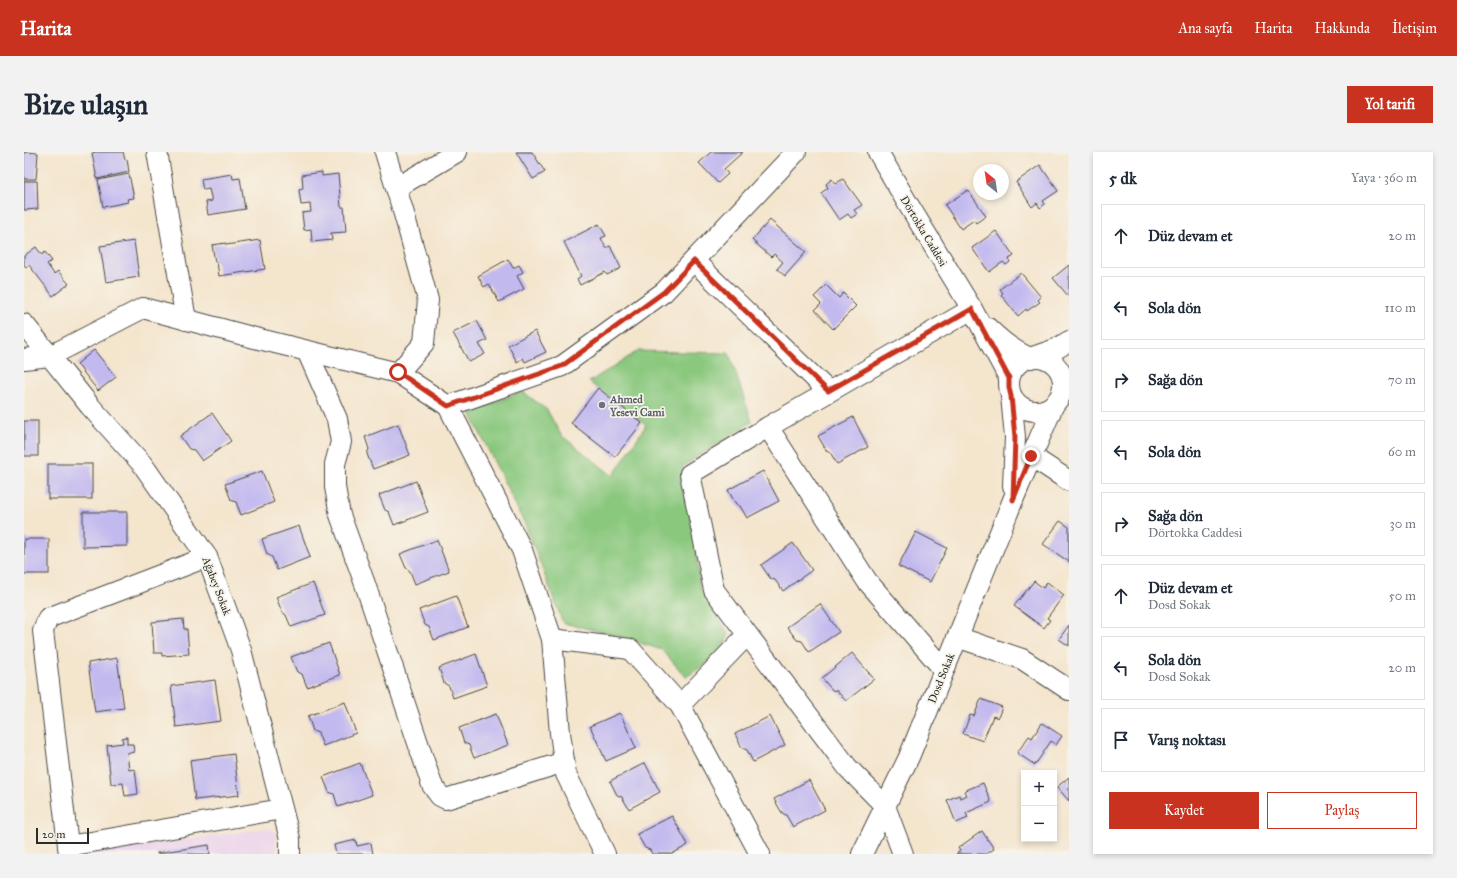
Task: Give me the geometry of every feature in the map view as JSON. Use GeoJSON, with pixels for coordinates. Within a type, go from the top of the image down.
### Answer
{"type":"FeatureCollection","features":[{"type":"Feature","properties":{"kind":"street"},"geometry":{"type":"LineString","coordinates":[[157,152],[186,320]]}},
{"type":"Feature","properties":{"kind":"street"},"geometry":{"type":"LineString","coordinates":[[385,152],[428,300],[424,343],[398,372]]}},
{"type":"Feature","properties":{"kind":"street"},"geometry":{"type":"LineString","coordinates":[[396,188],[457,152]]}},
{"type":"Feature","properties":{"kind":"street"},"geometry":{"type":"LineString","coordinates":[[448,406],[562,366],[664,292],[796,152]]}},
{"type":"Feature","properties":{"kind":"street","name":"Dörtokka Caddesi"},"geometry":{"type":"LineString","coordinates":[[878,152],[972,309],[1010,387]]}},
{"type":"Feature","properties":{"kind":"street"},"geometry":{"type":"LineString","coordinates":[[694,261],[828,391]]}},
{"type":"Feature","properties":{"kind":"street"},"geometry":{"type":"LineString","coordinates":[[24,359],[50,356],[142,308],[307,351],[398,372],[448,406],[522,550],[552,639],[560,733],[566,774],[605,854]]}},
{"type":"Feature","properties":{"kind":"street"},"geometry":{"type":"LineString","coordinates":[[903,854],[885,806],[848,768],[714,590],[690,474],[828,391],[972,309]]}},
{"type":"Feature","properties":{"kind":"street","name":"Dörtokka Caddesi"},"geometry":{"type":"LineString","coordinates":[[972,309],[1000,340],[1017,352],[1030,358]]}},
{"type":"Feature","properties":{"kind":"street","name":"Ağabey Sokak"},"geometry":{"type":"LineString","coordinates":[[24,324],[90,406],[143,465],[207,557],[241,650],[290,840],[290,854]]}},
{"type":"Feature","properties":{"kind":"street"},"geometry":{"type":"LineString","coordinates":[[1030,358],[1041,358],[1054,365],[1060,374],[1063,384],[1062,390],[1042,410],[1033,411],[1020,406],[1010,387],[1013,369],[1021,362],[1030,358],[1056,349],[1069,341]]}},
{"type":"Feature","properties":{"kind":"street"},"geometry":{"type":"LineString","coordinates":[[307,351],[337,419],[341,442],[336,464],[335,487],[340,515],[365,584],[432,785],[440,796],[446,799],[564,762]]}},
{"type":"Feature","properties":{"kind":"street","name":"Dosd Sokak"},"geometry":{"type":"LineString","coordinates":[[1010,387],[1015,437],[1013,500]]}},
{"type":"Feature","properties":{"kind":"street","name":"Dosd Sokak"},"geometry":{"type":"LineString","coordinates":[[862,854],[909,757],[1031,456],[1062,390]]}},
{"type":"Feature","properties":{"kind":"street"},"geometry":{"type":"LineString","coordinates":[[768,427],[867,581],[944,670]]}},
{"type":"Feature","properties":{"kind":"street"},"geometry":{"type":"LineString","coordinates":[[1031,456],[1069,481]]}},
{"type":"Feature","properties":{"kind":"street"},"geometry":{"type":"LineString","coordinates":[[207,557],[48,618],[43,631],[68,850],[282,809]]}},
{"type":"Feature","properties":{"kind":"street"},"geometry":{"type":"LineString","coordinates":[[680,705],[747,635]]}},
{"type":"Feature","properties":{"kind":"street"},"geometry":{"type":"LineString","coordinates":[[957,637],[1022,659],[1069,690]]}},
{"type":"Feature","properties":{"kind":"street"},"geometry":{"type":"LineString","coordinates":[[552,639],[630,649],[680,705],[760,854]]}},
{"type":"Feature","properties":{"kind":"shaded area"},"geometry":{"type":"Polygon","coordinates":[[[268,828],[276,833],[277,854],[90,854],[92,852],[268,828]]]}},
{"type":"Feature","properties":{"kind":"green space"},"geometry":{"type":"Polygon","coordinates":[[[638,351],[729,353],[752,422],[683,466],[683,475],[694,534],[700,588],[729,635],[718,656],[686,677],[662,650],[615,635],[563,623],[525,524],[470,413],[522,391],[547,410],[561,435],[613,476],[646,425],[589,382],[638,351]]]}},
{"type":"Feature","properties":{"kind":"building"},"geometry":{"type":"Polygon","coordinates":[[[24,152],[38,153],[36,179],[24,179],[24,152]]]}},
{"type":"Feature","properties":{"kind":"building"},"geometry":{"type":"Polygon","coordinates":[[[123,152],[125,160],[127,159],[129,172],[97,179],[92,153],[123,152]]]}},
{"type":"Feature","properties":{"kind":"building"},"geometry":{"type":"Polygon","coordinates":[[[516,152],[532,152],[545,172],[533,179],[516,152]]]}},
{"type":"Feature","properties":{"kind":"building"},"geometry":{"type":"Polygon","coordinates":[[[711,152],[743,152],[724,169],[728,174],[718,183],[699,163],[711,152]]]}},
{"type":"Feature","properties":{"kind":"building"},"geometry":{"type":"Polygon","coordinates":[[[1040,165],[1058,191],[1043,201],[1045,204],[1040,208],[1037,203],[1032,207],[1016,182],[1040,165]]]}},
{"type":"Feature","properties":{"kind":"building"},"geometry":{"type":"Polygon","coordinates":[[[322,172],[322,176],[338,174],[341,207],[344,207],[346,232],[331,233],[332,240],[312,242],[311,229],[304,230],[302,213],[311,212],[310,204],[301,205],[299,190],[303,189],[302,175],[322,172]]]}},
{"type":"Feature","properties":{"kind":"building"},"geometry":{"type":"Polygon","coordinates":[[[129,174],[134,198],[127,199],[128,202],[103,207],[98,180],[129,174]]]}},
{"type":"Feature","properties":{"kind":"building"},"geometry":{"type":"Polygon","coordinates":[[[232,174],[233,179],[240,178],[245,209],[208,215],[206,202],[212,201],[209,189],[203,190],[201,179],[232,174]]]}},
{"type":"Feature","properties":{"kind":"building"},"geometry":{"type":"Polygon","coordinates":[[[832,179],[835,184],[843,179],[862,205],[854,210],[857,214],[851,218],[848,214],[839,220],[821,193],[828,188],[826,184],[832,179]]]}},
{"type":"Feature","properties":{"kind":"building"},"geometry":{"type":"Polygon","coordinates":[[[24,181],[37,181],[38,209],[24,210],[24,181]]]}},
{"type":"Feature","properties":{"kind":"building"},"geometry":{"type":"Polygon","coordinates":[[[968,190],[973,197],[973,200],[975,200],[986,216],[976,223],[974,220],[961,229],[945,205],[968,190]]]}},
{"type":"Feature","properties":{"kind":"building"},"geometry":{"type":"Polygon","coordinates":[[[770,220],[806,252],[785,276],[777,269],[783,262],[774,254],[771,257],[752,240],[770,220]]]}},
{"type":"Feature","properties":{"kind":"building"},"geometry":{"type":"Polygon","coordinates":[[[599,224],[606,236],[601,238],[606,248],[610,246],[621,268],[607,275],[605,272],[580,285],[577,279],[581,276],[564,242],[599,224]]]}},
{"type":"Feature","properties":{"kind":"building"},"geometry":{"type":"Polygon","coordinates":[[[996,231],[1014,256],[1009,259],[1010,262],[1006,265],[1003,262],[989,272],[972,248],[996,231]]]}},
{"type":"Feature","properties":{"kind":"building"},"geometry":{"type":"Polygon","coordinates":[[[260,240],[265,269],[219,276],[212,245],[226,243],[226,245],[260,240]]]}},
{"type":"Feature","properties":{"kind":"building"},"geometry":{"type":"Polygon","coordinates":[[[134,241],[139,277],[106,282],[100,246],[134,241]]]}},
{"type":"Feature","properties":{"kind":"building"},"geometry":{"type":"Polygon","coordinates":[[[36,247],[42,255],[45,252],[52,261],[47,264],[54,274],[58,271],[69,284],[53,296],[29,265],[26,267],[24,265],[24,256],[36,247]]]}},
{"type":"Feature","properties":{"kind":"building"},"geometry":{"type":"Polygon","coordinates":[[[508,259],[513,268],[519,265],[523,272],[517,276],[524,289],[499,302],[489,284],[484,287],[478,276],[508,259]]]}},
{"type":"Feature","properties":{"kind":"building"},"geometry":{"type":"Polygon","coordinates":[[[1069,265],[1069,297],[1053,278],[1069,265]]]}},
{"type":"Feature","properties":{"kind":"building"},"geometry":{"type":"Polygon","coordinates":[[[1021,273],[1041,297],[1038,300],[1040,302],[1027,311],[1026,309],[1018,316],[1001,295],[1003,293],[1000,289],[1021,273]]]}},
{"type":"Feature","properties":{"kind":"building"},"geometry":{"type":"Polygon","coordinates":[[[826,285],[839,298],[843,293],[856,306],[833,329],[815,310],[821,304],[814,297],[826,285]]]}},
{"type":"Feature","properties":{"kind":"building"},"geometry":{"type":"Polygon","coordinates":[[[477,321],[487,340],[479,344],[485,354],[469,362],[453,333],[477,321]]]}},
{"type":"Feature","properties":{"kind":"building"},"geometry":{"type":"Polygon","coordinates":[[[535,331],[546,352],[525,362],[523,358],[517,362],[508,345],[535,331]]]}},
{"type":"Feature","properties":{"kind":"building"},"geometry":{"type":"Polygon","coordinates":[[[94,350],[116,377],[98,391],[77,364],[94,350]]]}},
{"type":"Feature","properties":{"kind":"building","name":"Ahmed Yesevi Cami"},"geometry":{"type":"Polygon","coordinates":[[[598,388],[642,423],[615,457],[571,423],[598,388]]]}},
{"type":"Feature","properties":{"kind":"building"},"geometry":{"type":"Polygon","coordinates":[[[212,413],[231,441],[202,461],[194,450],[189,449],[180,436],[212,413]]]}},
{"type":"Feature","properties":{"kind":"building"},"geometry":{"type":"Polygon","coordinates":[[[853,417],[868,447],[837,464],[830,452],[826,450],[818,436],[853,417]]]}},
{"type":"Feature","properties":{"kind":"building"},"geometry":{"type":"Polygon","coordinates":[[[24,421],[38,421],[38,456],[24,456],[24,421]]]}},
{"type":"Feature","properties":{"kind":"building"},"geometry":{"type":"Polygon","coordinates":[[[398,424],[410,455],[373,469],[367,454],[369,449],[365,437],[398,424]]]}},
{"type":"Feature","properties":{"kind":"building"},"geometry":{"type":"Polygon","coordinates":[[[48,464],[92,464],[92,499],[48,499],[48,464]]]}},
{"type":"Feature","properties":{"kind":"building"},"geometry":{"type":"Polygon","coordinates":[[[262,471],[274,502],[241,515],[236,502],[231,500],[225,484],[262,471]]]}},
{"type":"Feature","properties":{"kind":"building"},"geometry":{"type":"Polygon","coordinates":[[[763,471],[779,501],[747,518],[740,506],[736,504],[728,490],[763,471]]]}},
{"type":"Feature","properties":{"kind":"building"},"geometry":{"type":"Polygon","coordinates":[[[416,481],[428,512],[394,525],[389,512],[385,510],[379,495],[416,481]]]}},
{"type":"Feature","properties":{"kind":"building"},"geometry":{"type":"Polygon","coordinates":[[[83,512],[127,512],[127,546],[83,547],[83,512]]]}},
{"type":"Feature","properties":{"kind":"building"},"geometry":{"type":"Polygon","coordinates":[[[1060,521],[1069,527],[1069,562],[1043,544],[1060,521]]]}},
{"type":"Feature","properties":{"kind":"building"},"geometry":{"type":"Polygon","coordinates":[[[299,526],[310,557],[277,570],[272,557],[267,554],[262,539],[299,526]]]}},
{"type":"Feature","properties":{"kind":"building"},"geometry":{"type":"Polygon","coordinates":[[[916,532],[947,548],[930,582],[898,566],[916,532]]]}},
{"type":"Feature","properties":{"kind":"building"},"geometry":{"type":"Polygon","coordinates":[[[24,539],[49,539],[49,574],[24,574],[24,539]]]}},
{"type":"Feature","properties":{"kind":"building"},"geometry":{"type":"Polygon","coordinates":[[[437,540],[449,571],[415,584],[410,571],[406,568],[400,554],[437,540]]]}},
{"type":"Feature","properties":{"kind":"building"},"geometry":{"type":"Polygon","coordinates":[[[793,543],[812,570],[783,591],[775,580],[770,578],[761,565],[793,543]]]}},
{"type":"Feature","properties":{"kind":"building"},"geometry":{"type":"Polygon","coordinates":[[[1034,581],[1043,588],[1047,582],[1064,595],[1047,618],[1050,620],[1044,628],[1014,606],[1034,581]]]}},
{"type":"Feature","properties":{"kind":"building"},"geometry":{"type":"Polygon","coordinates":[[[313,583],[325,615],[291,627],[286,615],[282,612],[276,597],[313,583]]]}},
{"type":"Feature","properties":{"kind":"building"},"geometry":{"type":"Polygon","coordinates":[[[456,596],[468,627],[434,640],[429,627],[425,625],[419,610],[456,596]]]}},
{"type":"Feature","properties":{"kind":"building"},"geometry":{"type":"Polygon","coordinates":[[[820,604],[839,632],[809,652],[802,641],[797,640],[787,627],[820,604]]]}},
{"type":"Feature","properties":{"kind":"building"},"geometry":{"type":"Polygon","coordinates":[[[183,619],[184,629],[187,629],[189,654],[162,656],[162,653],[154,653],[152,622],[183,619]]]}},
{"type":"Feature","properties":{"kind":"building"},"geometry":{"type":"Polygon","coordinates":[[[1069,625],[1069,646],[1059,639],[1069,625]]]}},
{"type":"Feature","properties":{"kind":"building"},"geometry":{"type":"Polygon","coordinates":[[[329,643],[340,675],[307,687],[302,674],[297,672],[291,657],[329,643]]]}},
{"type":"Feature","properties":{"kind":"building"},"geometry":{"type":"Polygon","coordinates":[[[852,653],[874,679],[846,701],[837,691],[832,690],[822,678],[852,653]]]}},
{"type":"Feature","properties":{"kind":"building"},"geometry":{"type":"Polygon","coordinates":[[[476,654],[487,686],[453,698],[449,686],[444,683],[439,668],[476,654]]]}},
{"type":"Feature","properties":{"kind":"building"},"geometry":{"type":"Polygon","coordinates":[[[117,658],[124,708],[95,712],[88,663],[117,658]]]}},
{"type":"Feature","properties":{"kind":"building"},"geometry":{"type":"Polygon","coordinates":[[[215,680],[221,721],[176,727],[171,686],[215,680]]]}},
{"type":"Feature","properties":{"kind":"building"},"geometry":{"type":"Polygon","coordinates":[[[981,699],[1002,707],[998,718],[993,716],[983,741],[963,734],[970,715],[974,716],[981,699]]]}},
{"type":"Feature","properties":{"kind":"building"},"geometry":{"type":"Polygon","coordinates":[[[345,702],[356,733],[323,746],[318,733],[313,731],[308,716],[345,702]]]}},
{"type":"Feature","properties":{"kind":"building"},"geometry":{"type":"Polygon","coordinates":[[[620,713],[636,748],[606,761],[590,726],[620,713]]]}},
{"type":"Feature","properties":{"kind":"building"},"geometry":{"type":"Polygon","coordinates":[[[496,714],[508,745],[474,758],[469,745],[464,743],[459,728],[496,714]]]}},
{"type":"Feature","properties":{"kind":"building"},"geometry":{"type":"Polygon","coordinates":[[[770,716],[785,745],[753,762],[747,750],[742,748],[735,734],[770,716]]]}},
{"type":"Feature","properties":{"kind":"building"},"geometry":{"type":"Polygon","coordinates":[[[1042,723],[1062,736],[1056,745],[1051,741],[1035,765],[1017,753],[1029,736],[1032,738],[1042,723]]]}},
{"type":"Feature","properties":{"kind":"building"},"geometry":{"type":"Polygon","coordinates":[[[127,737],[127,744],[133,744],[134,752],[127,753],[129,770],[135,769],[138,794],[125,796],[123,783],[111,784],[107,745],[123,743],[122,738],[127,737]]]}},
{"type":"Feature","properties":{"kind":"building"},"geometry":{"type":"Polygon","coordinates":[[[234,754],[239,795],[195,800],[190,760],[234,754]]]}},
{"type":"Feature","properties":{"kind":"building"},"geometry":{"type":"Polygon","coordinates":[[[360,763],[372,795],[338,807],[334,794],[329,792],[323,777],[360,763]]]}},
{"type":"Feature","properties":{"kind":"building"},"geometry":{"type":"Polygon","coordinates":[[[645,763],[660,792],[629,809],[622,797],[617,795],[610,781],[645,763]]]}},
{"type":"Feature","properties":{"kind":"building"},"geometry":{"type":"Polygon","coordinates":[[[1069,777],[1069,801],[1057,787],[1069,777]]]}},
{"type":"Feature","properties":{"kind":"building"},"geometry":{"type":"Polygon","coordinates":[[[809,780],[825,810],[793,827],[786,815],[782,813],[774,799],[809,780]]]}},
{"type":"Feature","properties":{"kind":"building"},"geometry":{"type":"Polygon","coordinates":[[[983,783],[991,802],[966,813],[968,818],[956,823],[947,800],[959,795],[960,798],[966,795],[964,791],[983,783]]]}},
{"type":"Feature","properties":{"kind":"building"},"geometry":{"type":"Polygon","coordinates":[[[672,816],[688,845],[672,854],[652,854],[650,850],[645,848],[637,834],[672,816]]]}},
{"type":"Feature","properties":{"kind":"building"},"geometry":{"type":"Polygon","coordinates":[[[982,831],[994,849],[986,854],[956,854],[960,851],[958,848],[982,831]]]}},
{"type":"Feature","properties":{"kind":"building"},"geometry":{"type":"Polygon","coordinates":[[[356,840],[357,846],[371,843],[373,854],[336,854],[334,845],[356,840]]]}},
{"type":"Feature","properties":{"kind":"building"},"geometry":{"type":"Polygon","coordinates":[[[209,845],[210,854],[157,854],[157,853],[209,845]]]}},
{"type":"Feature","properties":{"kind":"place","name":"Ahmed Yesevi Cami"},"geometry":{"type":"Point","coordinates":[602,405]}},
{"type":"Feature","properties":{"kind":"route"},"geometry":{"type":"LineString","coordinates":[[398,372],[448,406],[562,366],[664,292],[694,261],[828,391],[972,309],[1009,378],[1008,383],[1011,396],[1015,437],[1013,500],[1031,456]]}}]}
